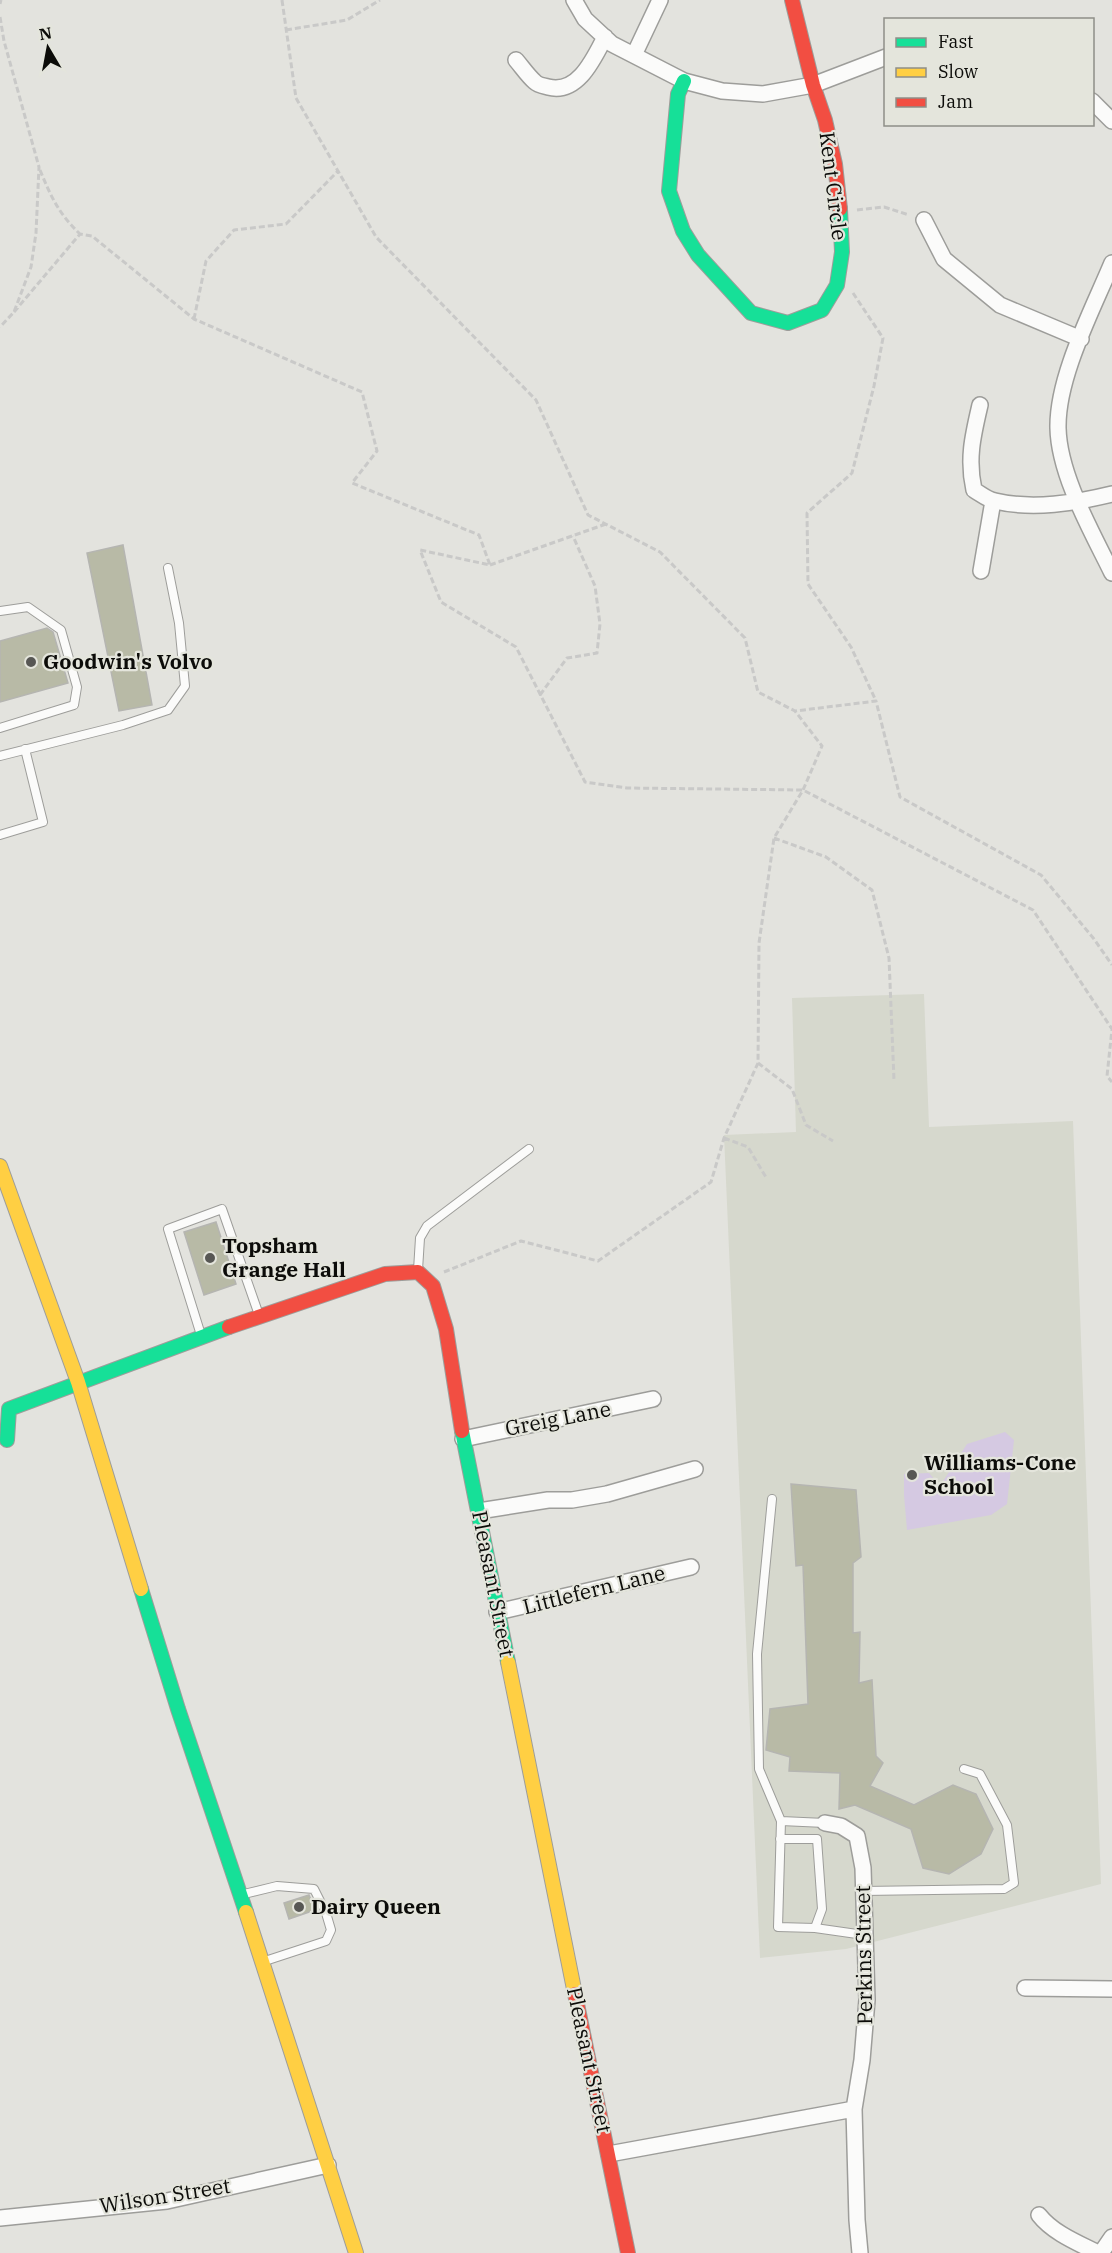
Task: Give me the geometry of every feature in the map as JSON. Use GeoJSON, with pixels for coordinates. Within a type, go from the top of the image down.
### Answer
{"type":"FeatureCollection","features":[{"type":"Feature","properties":{"kind":"street"},"geometry":{"type":"LineString","coordinates":[[574,0],[585,19],[612,44],[684,81],[722,91],[763,94],[813,85],[884,57]]}},
{"type":"Feature","properties":{"kind":"street"},"geometry":{"type":"LineString","coordinates":[[634,55],[660,0]]}},
{"type":"Feature","properties":{"kind":"street","name":"Kent Circle"},"geometry":{"type":"LineString","coordinates":[[684,81],[678,94],[669,190],[683,231],[698,255],[751,312],[788,323],[822,310],[837,285],[842,252],[840,212],[835,164],[792,0]]}},
{"type":"Feature","properties":{"kind":"street"},"geometry":{"type":"LineString","coordinates":[[516,60],[536,84],[552,88],[563,87],[573,83],[589,67],[605,37]]}},
{"type":"Feature","properties":{"kind":"street"},"geometry":{"type":"LineString","coordinates":[[1094,103],[1112,121]]}},
{"type":"Feature","properties":{"kind":"street"},"geometry":{"type":"LineString","coordinates":[[924,220],[944,259],[1000,305],[1081,339]]}},
{"type":"Feature","properties":{"kind":"street"},"geometry":{"type":"LineString","coordinates":[[1112,264],[1067,374],[1058,428],[1062,454],[1077,502],[1112,573]]}},
{"type":"Feature","properties":{"kind":"street"},"geometry":{"type":"LineString","coordinates":[[980,405],[973,437],[970,470],[974,490],[993,501],[1030,505],[1077,502],[1112,494]]}},
{"type":"Feature","properties":{"kind":"street"},"geometry":{"type":"LineString","coordinates":[[981,572],[993,501]]}},
{"type":"Feature","properties":{"kind":"street"},"geometry":{"type":"LineString","coordinates":[[0,1166],[78,1382],[178,1709],[356,2253]]}},
{"type":"Feature","properties":{"kind":"street"},"geometry":{"type":"LineString","coordinates":[[7,1440],[9,1409],[202,1336],[385,1274],[418,1272]]}},
{"type":"Feature","properties":{"kind":"street","name":"Pleasant Street"},"geometry":{"type":"LineString","coordinates":[[418,1272],[433,1286],[446,1329],[463,1439],[479,1511],[497,1612],[628,2253]]}},
{"type":"Feature","properties":{"kind":"street","name":"Greig Lane"},"geometry":{"type":"LineString","coordinates":[[463,1439],[653,1400]]}},
{"type":"Feature","properties":{"kind":"street"},"geometry":{"type":"LineString","coordinates":[[479,1511],[548,1500],[572,1500],[607,1494],[695,1469]]}},
{"type":"Feature","properties":{"kind":"street","name":"Littlefern Lane"},"geometry":{"type":"LineString","coordinates":[[497,1612],[691,1567]]}},
{"type":"Feature","properties":{"kind":"street","name":"Perkins Street"},"geometry":{"type":"LineString","coordinates":[[825,1823],[840,1826],[857,1836],[863,1868],[867,2000],[862,2060],[854,2109],[860,2253]]}},
{"type":"Feature","properties":{"kind":"street"},"geometry":{"type":"LineString","coordinates":[[1025,1988],[1112,1989]]}},
{"type":"Feature","properties":{"kind":"street"},"geometry":{"type":"LineString","coordinates":[[609,2154],[854,2109]]}},
{"type":"Feature","properties":{"kind":"street","name":"Wilson Street"},"geometry":{"type":"LineString","coordinates":[[0,2218],[167,2200],[328,2165]]}},
{"type":"Feature","properties":{"kind":"street"},"geometry":{"type":"LineString","coordinates":[[1039,2215],[1044,2222],[1099,2253],[1112,2237]]}},
{"type":"Feature","properties":{"kind":"lane"},"geometry":{"type":"LineString","coordinates":[[0,756],[123,725],[168,710],[185,686],[179,623],[168,568]]}},
{"type":"Feature","properties":{"kind":"lane"},"geometry":{"type":"LineString","coordinates":[[0,611],[28,607],[61,630],[77,687],[74,705],[0,728]]}},
{"type":"Feature","properties":{"kind":"lane"},"geometry":{"type":"LineString","coordinates":[[0,835],[43,822],[25,749]]}},
{"type":"Feature","properties":{"kind":"lane"},"geometry":{"type":"LineString","coordinates":[[418,1272],[420,1238],[427,1226],[529,1149]]}},
{"type":"Feature","properties":{"kind":"lane"},"geometry":{"type":"LineString","coordinates":[[202,1336],[168,1228],[222,1209],[259,1317]]}},
{"type":"Feature","properties":{"kind":"lane"},"geometry":{"type":"LineString","coordinates":[[772,1499],[756,1654],[759,1769],[781,1821],[778,1927],[815,1928],[864,1935]]}},
{"type":"Feature","properties":{"kind":"lane"},"geometry":{"type":"LineString","coordinates":[[863,1891],[1004,1889],[1014,1883],[1007,1825],[980,1774],[964,1769]]}},
{"type":"Feature","properties":{"kind":"lane"},"geometry":{"type":"LineString","coordinates":[[781,1821],[825,1823]]}},
{"type":"Feature","properties":{"kind":"lane"},"geometry":{"type":"LineString","coordinates":[[780,1839],[817,1839],[822,1909],[815,1928]]}},
{"type":"Feature","properties":{"kind":"lane"},"geometry":{"type":"LineString","coordinates":[[239,1895],[277,1886],[314,1889],[326,1913],[331,1930],[326,1941],[262,1962]]}},
{"type":"Feature","properties":{"kind":"path"},"geometry":{"type":"LineString","coordinates":[[282,0],[296,98],[376,237],[536,400],[588,514],[660,552],[745,638],[758,692],[795,711],[822,746],[803,790],[774,838],[759,944],[758,1063],[724,1138],[711,1182],[598,1261],[521,1241],[438,1275]]}},
{"type":"Feature","properties":{"kind":"path"},"geometry":{"type":"LineString","coordinates":[[286,30],[347,20],[380,0]]}},
{"type":"Feature","properties":{"kind":"path"},"geometry":{"type":"LineString","coordinates":[[0,17],[6,50],[39,167],[51,197],[64,219],[80,234],[92,237],[194,319],[362,392],[376,451],[352,483],[479,536],[490,565]]}},
{"type":"Feature","properties":{"kind":"path"},"geometry":{"type":"LineString","coordinates":[[14,312],[31,267],[36,233],[39,167]]}},
{"type":"Feature","properties":{"kind":"path"},"geometry":{"type":"LineString","coordinates":[[194,319],[206,261],[234,230],[286,225],[338,171]]}},
{"type":"Feature","properties":{"kind":"path"},"geometry":{"type":"LineString","coordinates":[[840,212],[884,207],[924,220]]}},
{"type":"Feature","properties":{"kind":"path"},"geometry":{"type":"LineString","coordinates":[[0,327],[80,234]]}},
{"type":"Feature","properties":{"kind":"path"},"geometry":{"type":"LineString","coordinates":[[839,272],[883,338],[874,386],[852,473],[807,513],[808,584],[851,648],[876,701],[900,797],[1041,875],[1094,939],[1112,965]]}},
{"type":"Feature","properties":{"kind":"path"},"geometry":{"type":"LineString","coordinates":[[606,524],[490,565],[420,550],[441,602],[516,647],[585,782],[627,788],[803,790],[1032,910],[1112,1029],[1107,1076],[1112,1082]]}},
{"type":"Feature","properties":{"kind":"path"},"geometry":{"type":"LineString","coordinates":[[540,694],[567,658],[597,653],[600,624],[595,586],[573,536]]}},
{"type":"Feature","properties":{"kind":"path"},"geometry":{"type":"LineString","coordinates":[[795,711],[876,701]]}},
{"type":"Feature","properties":{"kind":"path"},"geometry":{"type":"LineString","coordinates":[[774,838],[826,857],[872,890],[889,958],[894,1080]]}},
{"type":"Feature","properties":{"kind":"path"},"geometry":{"type":"LineString","coordinates":[[758,1063],[792,1089],[806,1125],[833,1141]]}},
{"type":"Feature","properties":{"kind":"path"},"geometry":{"type":"LineString","coordinates":[[724,1138],[748,1147],[767,1179]]}},
{"type":"Feature","properties":{"kind":"shaded area","name":"Williams-Cone School"},"geometry":{"type":"Polygon","coordinates":[[[924,994],[929,1127],[1073,1121],[1101,1884],[846,1949],[760,1958],[724,1135],[796,1132],[792,998],[924,994]]]}},
{"type":"Feature","properties":{"kind":"shaded area"},"geometry":{"type":"Polygon","coordinates":[[[1005,1432],[1014,1440],[1007,1504],[991,1515],[907,1530],[904,1474],[929,1473],[940,1486],[967,1444],[1005,1432]]]}},
{"type":"Feature","properties":{"kind":"building"},"geometry":{"type":"Polygon","coordinates":[[[123,545],[152,705],[119,711],[87,553],[123,545]]]}},
{"type":"Feature","properties":{"kind":"building","name":"Goodwin's Volvo"},"geometry":{"type":"Polygon","coordinates":[[[47,628],[53,632],[68,683],[0,702],[0,641],[47,628]]]}},
{"type":"Feature","properties":{"kind":"building","name":"Topsham Grange Hall"},"geometry":{"type":"Polygon","coordinates":[[[216,1222],[236,1284],[204,1295],[184,1232],[216,1222]]]}},
{"type":"Feature","properties":{"kind":"building"},"geometry":{"type":"Polygon","coordinates":[[[791,1484],[856,1490],[861,1557],[853,1563],[853,1633],[860,1632],[859,1683],[872,1680],[876,1756],[883,1763],[870,1786],[914,1805],[953,1785],[976,1794],[993,1829],[981,1854],[949,1874],[923,1868],[911,1829],[855,1805],[839,1809],[840,1773],[789,1771],[790,1757],[766,1750],[770,1709],[808,1704],[803,1565],[796,1566],[791,1484]]]}},
{"type":"Feature","properties":{"kind":"building","name":"Dairy Queen"},"geometry":{"type":"Polygon","coordinates":[[[309,1895],[315,1910],[289,1919],[284,1903],[309,1895]]]}},
{"type":"Feature","properties":{"kind":"traffic: fast"},"geometry":{"type":"LineString","coordinates":[[684,81],[678,94],[669,191],[683,231],[698,255],[751,313],[788,323],[822,310],[837,285],[842,252],[840,209]]}},
{"type":"Feature","properties":{"kind":"traffic: fast"},"geometry":{"type":"LineString","coordinates":[[7,1440],[9,1409],[229,1327]]}},
{"type":"Feature","properties":{"kind":"traffic: fast"},"geometry":{"type":"LineString","coordinates":[[462,1431],[508,1662]]}},
{"type":"Feature","properties":{"kind":"traffic: fast"},"geometry":{"type":"LineString","coordinates":[[141,1589],[178,1709],[246,1912]]}},
{"type":"Feature","properties":{"kind":"traffic: slow"},"geometry":{"type":"LineString","coordinates":[[0,1166],[78,1382],[141,1589]]}},
{"type":"Feature","properties":{"kind":"traffic: slow"},"geometry":{"type":"LineString","coordinates":[[508,1662],[575,1994]]}},
{"type":"Feature","properties":{"kind":"traffic: slow"},"geometry":{"type":"LineString","coordinates":[[246,1912],[356,2253]]}},
{"type":"Feature","properties":{"kind":"traffic: jam"},"geometry":{"type":"LineString","coordinates":[[792,0],[813,85],[825,120],[835,164],[840,209]]}},
{"type":"Feature","properties":{"kind":"traffic: jam"},"geometry":{"type":"LineString","coordinates":[[229,1327],[385,1274],[418,1272],[433,1286],[446,1329],[462,1431]]}},
{"type":"Feature","properties":{"kind":"traffic: jam"},"geometry":{"type":"LineString","coordinates":[[575,1994],[628,2253]]}},
{"type":"Feature","properties":{"kind":"place","name":"Goodwin's Volvo"},"geometry":{"type":"Point","coordinates":[31,662]}},
{"type":"Feature","properties":{"kind":"place","name":"Topsham Grange Hall"},"geometry":{"type":"Point","coordinates":[210,1258]}},
{"type":"Feature","properties":{"kind":"place","name":"Williams-Cone School"},"geometry":{"type":"Point","coordinates":[912,1475]}},
{"type":"Feature","properties":{"kind":"place","name":"Dairy Queen"},"geometry":{"type":"Point","coordinates":[299,1907]}}]}
